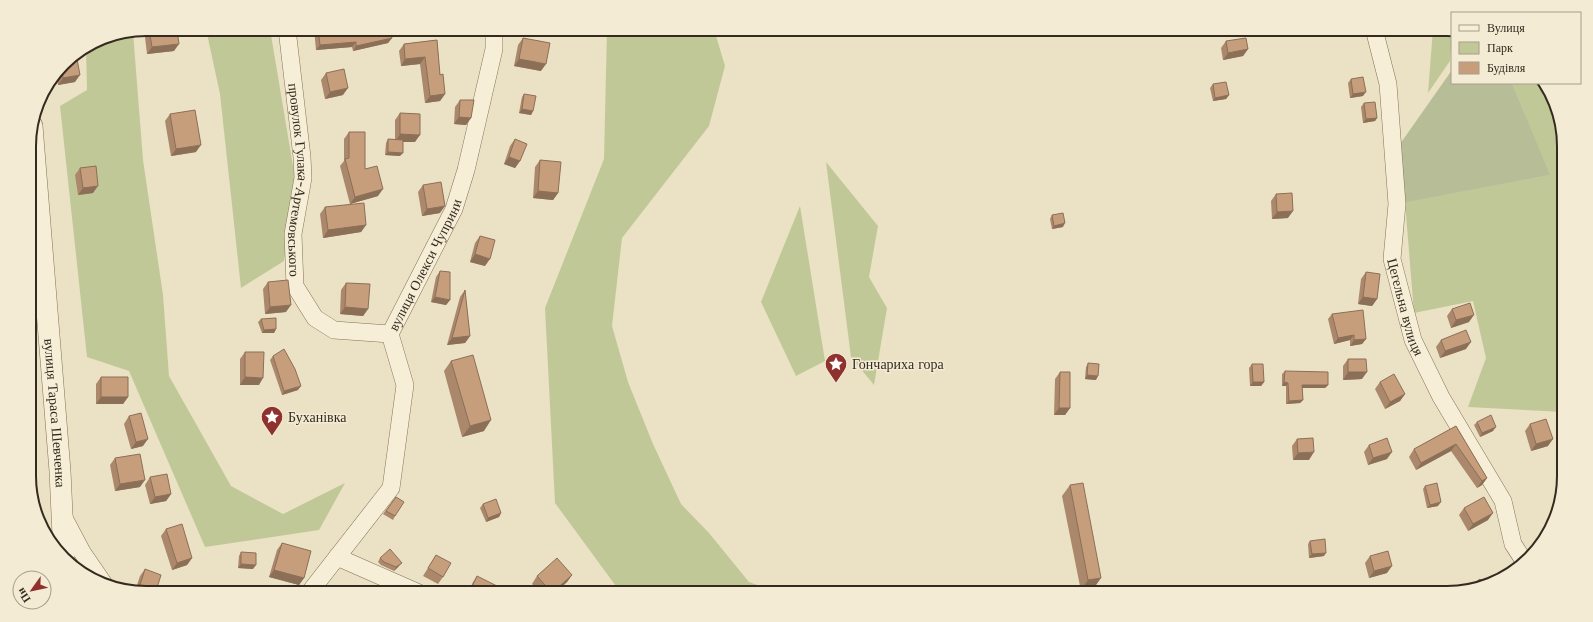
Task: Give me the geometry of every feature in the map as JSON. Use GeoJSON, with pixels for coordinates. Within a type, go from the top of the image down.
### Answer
{"type":"FeatureCollection","features":[{"type":"Feature","properties":{"kind":"street","name":"провулок Гулака-Артемовського"},"geometry":{"type":"LineString","coordinates":[[288,36],[302,157],[303,178],[293,234],[295,286],[315,318],[334,330],[390,334]]}},
{"type":"Feature","properties":{"kind":"street","name":"вулиця Олекси Чуприни"},"geometry":{"type":"LineString","coordinates":[[314,586],[391,488],[405,385],[390,334],[454,208],[466,170],[494,49],[494,36]]}},
{"type":"Feature","properties":{"kind":"street","name":"Цегельна вулиця"},"geometry":{"type":"LineString","coordinates":[[1376,36],[1388,84],[1397,204],[1392,259],[1414,340],[1441,397],[1503,501],[1513,544],[1521,557]]}},
{"type":"Feature","properties":{"kind":"street","name":"вулиця Тараса Шевченка"},"geometry":{"type":"LineString","coordinates":[[36,176],[63,516],[63,549]]}},
{"type":"Feature","properties":{"kind":"street"},"geometry":{"type":"LineString","coordinates":[[63,516],[82,552],[98,575]]}},
{"type":"Feature","properties":{"kind":"street"},"geometry":{"type":"LineString","coordinates":[[336,557],[403,586]]}},
{"type":"Feature","properties":{"kind":"green space"},"geometry":{"type":"Polygon","coordinates":[[[208,36],[271,36],[295,178],[284,261],[241,288],[220,94],[208,36]]]}},
{"type":"Feature","properties":{"kind":"green space"},"geometry":{"type":"Polygon","coordinates":[[[607,36],[716,36],[725,66],[709,126],[622,238],[612,326],[628,382],[653,444],[681,504],[709,533],[749,582],[760,586],[616,586],[555,503],[545,308],[604,159],[607,36]]]}},
{"type":"Feature","properties":{"kind":"green space"},"geometry":{"type":"Polygon","coordinates":[[[1432,36],[1451,36],[1450,61],[1428,93],[1432,36]]]}},
{"type":"Feature","properties":{"kind":"green space"},"geometry":{"type":"Polygon","coordinates":[[[133,37],[143,160],[163,295],[169,376],[231,486],[283,514],[345,483],[319,530],[205,547],[129,371],[87,357],[60,106],[87,90],[86,54],[97,47],[133,37]]]}},
{"type":"Feature","properties":{"kind":"green space"},"geometry":{"type":"Polygon","coordinates":[[[1451,71],[1451,84],[1512,84],[1550,175],[1397,204],[1393,154],[1451,71]]]}},
{"type":"Feature","properties":{"kind":"green space"},"geometry":{"type":"Polygon","coordinates":[[[1512,84],[1537,84],[1549,104],[1556,132],[1557,412],[1468,407],[1486,358],[1473,301],[1414,313],[1405,202],[1549,175],[1512,84]]]}},
{"type":"Feature","properties":{"kind":"green space"},"geometry":{"type":"Polygon","coordinates":[[[826,162],[878,226],[869,277],[887,308],[874,385],[851,357],[826,162]]]}},
{"type":"Feature","properties":{"kind":"green space"},"geometry":{"type":"Polygon","coordinates":[[[800,206],[825,361],[796,376],[761,302],[800,206]]]}},
{"type":"Feature","properties":{"kind":"building"},"geometry":{"type":"Polygon","coordinates":[[[150,36],[178,36],[179,44],[152,47],[150,36]]]}},
{"type":"Feature","properties":{"kind":"building"},"geometry":{"type":"Polygon","coordinates":[[[319,36],[392,36],[392,38],[356,46],[356,42],[320,45],[319,36]]]}},
{"type":"Feature","properties":{"kind":"building"},"geometry":{"type":"Polygon","coordinates":[[[523,38],[550,43],[546,64],[519,59],[523,38]]]}},
{"type":"Feature","properties":{"kind":"building"},"geometry":{"type":"Polygon","coordinates":[[[1246,38],[1248,49],[1228,53],[1226,41],[1246,38]]]}},
{"type":"Feature","properties":{"kind":"building"},"geometry":{"type":"Polygon","coordinates":[[[437,40],[440,75],[443,74],[445,94],[430,96],[425,57],[405,59],[404,44],[437,40]]]}},
{"type":"Feature","properties":{"kind":"building"},"geometry":{"type":"Polygon","coordinates":[[[77,60],[80,75],[63,78],[63,73],[77,60]]]}},
{"type":"Feature","properties":{"kind":"building"},"geometry":{"type":"Polygon","coordinates":[[[344,69],[348,88],[330,92],[326,73],[344,69]]]}},
{"type":"Feature","properties":{"kind":"building"},"geometry":{"type":"Polygon","coordinates":[[[1363,77],[1366,92],[1353,94],[1351,79],[1363,77]]]}},
{"type":"Feature","properties":{"kind":"building"},"geometry":{"type":"Polygon","coordinates":[[[1226,82],[1229,95],[1215,98],[1213,84],[1226,82]]]}},
{"type":"Feature","properties":{"kind":"building"},"geometry":{"type":"Polygon","coordinates":[[[524,94],[536,96],[533,111],[522,109],[524,94]]]}},
{"type":"Feature","properties":{"kind":"building"},"geometry":{"type":"Polygon","coordinates":[[[460,100],[474,100],[471,118],[459,117],[460,100]]]}},
{"type":"Feature","properties":{"kind":"building"},"geometry":{"type":"Polygon","coordinates":[[[1375,102],[1377,118],[1366,119],[1364,103],[1375,102]]]}},
{"type":"Feature","properties":{"kind":"building"},"geometry":{"type":"Polygon","coordinates":[[[195,110],[201,145],[176,149],[170,114],[195,110]]]}},
{"type":"Feature","properties":{"kind":"building"},"geometry":{"type":"Polygon","coordinates":[[[400,113],[420,114],[420,135],[400,134],[400,113]]]}},
{"type":"Feature","properties":{"kind":"building"},"geometry":{"type":"Polygon","coordinates":[[[349,132],[365,132],[365,169],[377,166],[383,189],[355,197],[345,159],[349,158],[349,132]]]}},
{"type":"Feature","properties":{"kind":"building"},"geometry":{"type":"Polygon","coordinates":[[[388,139],[403,140],[403,153],[388,152],[388,139]]]}},
{"type":"Feature","properties":{"kind":"building"},"geometry":{"type":"Polygon","coordinates":[[[515,139],[527,144],[520,161],[509,157],[515,139]]]}},
{"type":"Feature","properties":{"kind":"building"},"geometry":{"type":"Polygon","coordinates":[[[540,160],[561,162],[558,193],[538,191],[540,160]]]}},
{"type":"Feature","properties":{"kind":"building"},"geometry":{"type":"Polygon","coordinates":[[[96,166],[98,186],[83,188],[80,168],[96,166]]]}},
{"type":"Feature","properties":{"kind":"building"},"geometry":{"type":"Polygon","coordinates":[[[441,182],[445,206],[427,209],[423,185],[441,182]]]}},
{"type":"Feature","properties":{"kind":"building"},"geometry":{"type":"Polygon","coordinates":[[[1292,193],[1293,211],[1277,212],[1276,194],[1292,193]]]}},
{"type":"Feature","properties":{"kind":"building"},"geometry":{"type":"Polygon","coordinates":[[[364,203],[366,225],[328,230],[325,207],[364,203]]]}},
{"type":"Feature","properties":{"kind":"building"},"geometry":{"type":"Polygon","coordinates":[[[1063,213],[1065,223],[1054,226],[1052,215],[1063,213]]]}},
{"type":"Feature","properties":{"kind":"building"},"geometry":{"type":"Polygon","coordinates":[[[480,236],[495,240],[490,259],[475,254],[480,236]]]}},
{"type":"Feature","properties":{"kind":"building"},"geometry":{"type":"Polygon","coordinates":[[[440,271],[450,272],[450,300],[435,297],[440,271]]]}},
{"type":"Feature","properties":{"kind":"building"},"geometry":{"type":"Polygon","coordinates":[[[1366,272],[1380,274],[1377,299],[1363,297],[1366,272]]]}},
{"type":"Feature","properties":{"kind":"building"},"geometry":{"type":"Polygon","coordinates":[[[288,280],[291,305],[270,307],[268,282],[288,280]]]}},
{"type":"Feature","properties":{"kind":"building"},"geometry":{"type":"Polygon","coordinates":[[[346,283],[370,284],[368,309],[345,307],[346,283]]]}},
{"type":"Feature","properties":{"kind":"building"},"geometry":{"type":"Polygon","coordinates":[[[465,290],[470,336],[452,338],[465,290]]]}},
{"type":"Feature","properties":{"kind":"building"},"geometry":{"type":"Polygon","coordinates":[[[1470,303],[1474,315],[1456,320],[1452,309],[1470,303]]]}},
{"type":"Feature","properties":{"kind":"building"},"geometry":{"type":"Polygon","coordinates":[[[1363,310],[1366,339],[1354,340],[1354,335],[1338,338],[1332,314],[1363,310]]]}},
{"type":"Feature","properties":{"kind":"building"},"geometry":{"type":"Polygon","coordinates":[[[276,318],[276,329],[264,330],[261,319],[276,318]]]}},
{"type":"Feature","properties":{"kind":"building"},"geometry":{"type":"Polygon","coordinates":[[[1466,330],[1471,342],[1445,351],[1441,340],[1466,330]]]}},
{"type":"Feature","properties":{"kind":"building"},"geometry":{"type":"Polygon","coordinates":[[[284,349],[295,369],[301,386],[284,391],[273,356],[284,349]]]}},
{"type":"Feature","properties":{"kind":"building"},"geometry":{"type":"Polygon","coordinates":[[[245,352],[264,352],[263,378],[245,377],[245,352]]]}},
{"type":"Feature","properties":{"kind":"building"},"geometry":{"type":"Polygon","coordinates":[[[473,355],[491,420],[470,426],[451,361],[473,355]]]}},
{"type":"Feature","properties":{"kind":"building"},"geometry":{"type":"Polygon","coordinates":[[[1348,359],[1366,359],[1367,372],[1348,372],[1348,359]]]}},
{"type":"Feature","properties":{"kind":"building"},"geometry":{"type":"Polygon","coordinates":[[[1088,363],[1099,364],[1098,376],[1087,375],[1088,363]]]}},
{"type":"Feature","properties":{"kind":"building"},"geometry":{"type":"Polygon","coordinates":[[[1252,364],[1263,364],[1264,382],[1253,382],[1252,364]]]}},
{"type":"Feature","properties":{"kind":"building"},"geometry":{"type":"Polygon","coordinates":[[[1285,371],[1328,372],[1328,385],[1302,385],[1303,400],[1289,401],[1288,383],[1284,382],[1285,371]]]}},
{"type":"Feature","properties":{"kind":"building"},"geometry":{"type":"Polygon","coordinates":[[[1060,372],[1070,372],[1070,408],[1059,408],[1060,372]]]}},
{"type":"Feature","properties":{"kind":"building"},"geometry":{"type":"Polygon","coordinates":[[[1394,374],[1405,394],[1390,402],[1380,382],[1394,374]]]}},
{"type":"Feature","properties":{"kind":"building"},"geometry":{"type":"Polygon","coordinates":[[[101,377],[128,377],[128,397],[101,397],[101,377]]]}},
{"type":"Feature","properties":{"kind":"building"},"geometry":{"type":"Polygon","coordinates":[[[141,413],[148,439],[136,442],[129,416],[141,413]]]}},
{"type":"Feature","properties":{"kind":"building"},"geometry":{"type":"Polygon","coordinates":[[[1491,415],[1496,427],[1482,433],[1477,422],[1491,415]]]}},
{"type":"Feature","properties":{"kind":"building"},"geometry":{"type":"Polygon","coordinates":[[[1546,419],[1553,439],[1536,444],[1530,424],[1546,419]]]}},
{"type":"Feature","properties":{"kind":"building"},"geometry":{"type":"Polygon","coordinates":[[[1456,426],[1487,478],[1482,481],[1456,444],[1421,463],[1414,449],[1456,426]]]}},
{"type":"Feature","properties":{"kind":"building"},"geometry":{"type":"Polygon","coordinates":[[[1313,438],[1314,452],[1298,453],[1297,439],[1313,438]]]}},
{"type":"Feature","properties":{"kind":"building"},"geometry":{"type":"Polygon","coordinates":[[[1387,438],[1392,452],[1373,458],[1369,445],[1387,438]]]}},
{"type":"Feature","properties":{"kind":"building"},"geometry":{"type":"Polygon","coordinates":[[[140,454],[145,480],[120,484],[115,458],[140,454]]]}},
{"type":"Feature","properties":{"kind":"building"},"geometry":{"type":"Polygon","coordinates":[[[167,474],[171,494],[155,497],[150,477],[167,474]]]}},
{"type":"Feature","properties":{"kind":"building"},"geometry":{"type":"Polygon","coordinates":[[[1083,483],[1101,578],[1088,580],[1070,485],[1083,483]]]}},
{"type":"Feature","properties":{"kind":"building"},"geometry":{"type":"Polygon","coordinates":[[[1437,483],[1441,502],[1430,505],[1425,486],[1437,483]]]}},
{"type":"Feature","properties":{"kind":"building"},"geometry":{"type":"Polygon","coordinates":[[[396,497],[404,502],[395,516],[386,511],[396,497]]]}},
{"type":"Feature","properties":{"kind":"building"},"geometry":{"type":"Polygon","coordinates":[[[1484,497],[1493,513],[1473,524],[1464,508],[1484,497]]]}},
{"type":"Feature","properties":{"kind":"building"},"geometry":{"type":"Polygon","coordinates":[[[496,499],[501,513],[488,518],[483,504],[496,499]]]}},
{"type":"Feature","properties":{"kind":"building"},"geometry":{"type":"Polygon","coordinates":[[[182,524],[192,558],[177,563],[166,529],[182,524]]]}},
{"type":"Feature","properties":{"kind":"building"},"geometry":{"type":"Polygon","coordinates":[[[1325,539],[1326,553],[1312,554],[1310,541],[1325,539]]]}},
{"type":"Feature","properties":{"kind":"building"},"geometry":{"type":"Polygon","coordinates":[[[282,543],[311,551],[304,578],[274,570],[282,543]]]}},
{"type":"Feature","properties":{"kind":"building"},"geometry":{"type":"Polygon","coordinates":[[[390,549],[402,563],[396,567],[384,562],[380,558],[390,549]]]}},
{"type":"Feature","properties":{"kind":"building"},"geometry":{"type":"Polygon","coordinates":[[[1388,551],[1392,566],[1374,571],[1370,556],[1388,551]]]}},
{"type":"Feature","properties":{"kind":"building"},"geometry":{"type":"Polygon","coordinates":[[[241,552],[256,553],[256,565],[241,564],[241,552]]]}},
{"type":"Feature","properties":{"kind":"building"},"geometry":{"type":"Polygon","coordinates":[[[436,555],[451,563],[443,577],[428,568],[436,555]]]}},
{"type":"Feature","properties":{"kind":"building"},"geometry":{"type":"Polygon","coordinates":[[[557,558],[572,575],[560,586],[546,586],[537,576],[557,558]]]}},
{"type":"Feature","properties":{"kind":"building"},"geometry":{"type":"Polygon","coordinates":[[[145,569],[161,575],[158,586],[140,585],[145,569]]]}},
{"type":"Feature","properties":{"kind":"building"},"geometry":{"type":"Polygon","coordinates":[[[477,576],[497,586],[472,586],[477,576]]]}},
{"type":"Feature","properties":{"kind":"place","name":"Гончариха гора"},"geometry":{"type":"Point","coordinates":[836,384]}},
{"type":"Feature","properties":{"kind":"place","name":"Буханівка"},"geometry":{"type":"Point","coordinates":[272,436]}}]}
